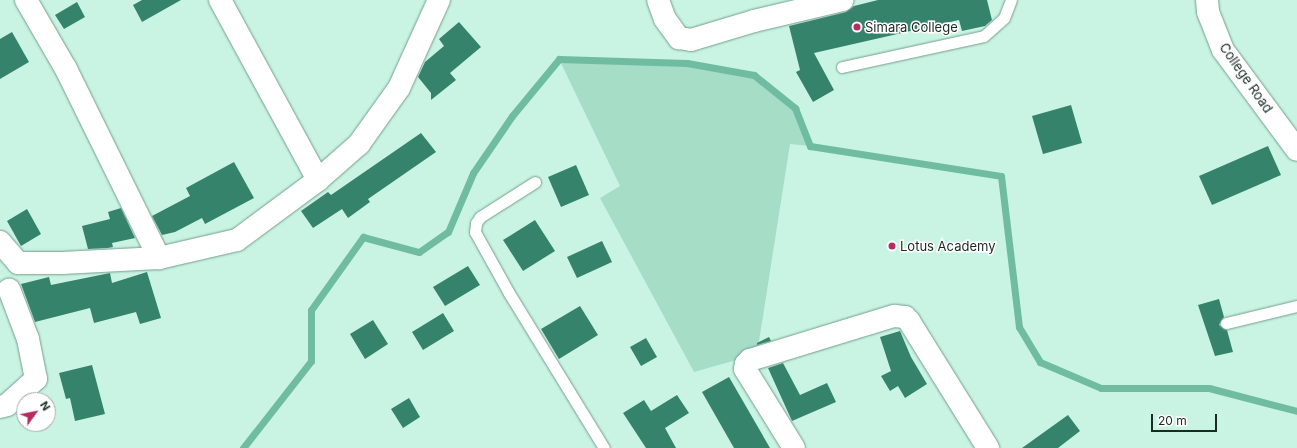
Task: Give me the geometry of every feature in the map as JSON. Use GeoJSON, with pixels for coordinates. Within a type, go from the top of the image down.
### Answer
{"type":"FeatureCollection","features":[{"type":"Feature","properties":{"kind":"street"},"geometry":{"type":"LineString","coordinates":[[26,0],[66,70],[159,258]]}},
{"type":"Feature","properties":{"kind":"street"},"geometry":{"type":"LineString","coordinates":[[220,0],[318,180]]}},
{"type":"Feature","properties":{"kind":"street"},"geometry":{"type":"LineString","coordinates":[[18,263],[105,262],[159,258],[237,240],[318,180],[360,144],[399,88],[439,0]]}},
{"type":"Feature","properties":{"kind":"street"},"geometry":{"type":"LineString","coordinates":[[658,0],[665,19],[679,38],[691,40],[754,21],[843,0]]}},
{"type":"Feature","properties":{"kind":"street","name":"College Road"},"geometry":{"type":"LineString","coordinates":[[1207,0],[1208,12],[1223,50],[1297,150]]}},
{"type":"Feature","properties":{"kind":"street"},"geometry":{"type":"LineString","coordinates":[[0,242],[18,263]]}},
{"type":"Feature","properties":{"kind":"street"},"geometry":{"type":"LineString","coordinates":[[0,407],[7,405],[36,379],[28,340],[5,292],[18,263]]}},
{"type":"Feature","properties":{"kind":"street"},"geometry":{"type":"LineString","coordinates":[[794,448],[744,369],[746,364],[750,360],[894,316],[904,317],[909,321],[988,448]]}},
{"type":"Feature","properties":{"kind":"lane"},"geometry":{"type":"LineString","coordinates":[[842,67],[984,36],[1004,18],[1011,0]]}},
{"type":"Feature","properties":{"kind":"lane"},"geometry":{"type":"LineString","coordinates":[[535,182],[480,218],[476,223],[475,232],[509,293],[604,448]]}},
{"type":"Feature","properties":{"kind":"lane"},"geometry":{"type":"LineString","coordinates":[[1226,323],[1297,306]]}},
{"type":"Feature","properties":{"kind":"green space"},"geometry":{"type":"Polygon","coordinates":[[[559,59],[687,63],[754,75],[795,108],[810,146],[790,144],[757,354],[694,372],[600,198],[620,186],[559,59]]]}},
{"type":"Feature","properties":{"kind":"building"},"geometry":{"type":"Polygon","coordinates":[[[142,0],[181,0],[142,22],[133,5],[142,0]]]}},
{"type":"Feature","properties":{"kind":"building","name":"Simara College"},"geometry":{"type":"Polygon","coordinates":[[[878,0],[987,0],[992,20],[985,26],[962,31],[959,20],[814,53],[834,90],[813,102],[796,72],[800,70],[789,26],[846,12],[854,6],[878,0]]]}},
{"type":"Feature","properties":{"kind":"building"},"geometry":{"type":"Polygon","coordinates":[[[77,2],[85,17],[64,29],[55,15],[77,2]]]}},
{"type":"Feature","properties":{"kind":"building"},"geometry":{"type":"Polygon","coordinates":[[[459,22],[481,47],[450,73],[456,80],[431,100],[431,93],[418,77],[425,62],[444,46],[439,39],[459,22]]]}},
{"type":"Feature","properties":{"kind":"building"},"geometry":{"type":"Polygon","coordinates":[[[12,32],[29,62],[0,79],[0,39],[12,32]]]}},
{"type":"Feature","properties":{"kind":"building"},"geometry":{"type":"Polygon","coordinates":[[[1071,105],[1082,143],[1043,154],[1032,116],[1071,105]]]}},
{"type":"Feature","properties":{"kind":"building"},"geometry":{"type":"Polygon","coordinates":[[[421,133],[436,152],[368,199],[370,202],[348,218],[342,209],[313,228],[301,211],[328,192],[331,195],[421,133]]]}},
{"type":"Feature","properties":{"kind":"building"},"geometry":{"type":"Polygon","coordinates":[[[1268,146],[1281,175],[1212,205],[1199,176],[1268,146]]]}},
{"type":"Feature","properties":{"kind":"building"},"geometry":{"type":"Polygon","coordinates":[[[234,162],[254,198],[205,224],[202,218],[175,232],[162,235],[152,216],[190,196],[186,188],[234,162]]]}},
{"type":"Feature","properties":{"kind":"building"},"geometry":{"type":"Polygon","coordinates":[[[576,165],[589,195],[561,207],[548,177],[576,165]]]}},
{"type":"Feature","properties":{"kind":"building"},"geometry":{"type":"Polygon","coordinates":[[[121,208],[135,238],[112,243],[113,247],[88,249],[82,226],[110,219],[108,212],[121,208]]]}},
{"type":"Feature","properties":{"kind":"building"},"geometry":{"type":"Polygon","coordinates":[[[27,209],[41,234],[21,246],[7,221],[27,209]]]}},
{"type":"Feature","properties":{"kind":"building"},"geometry":{"type":"Polygon","coordinates":[[[535,220],[555,251],[523,271],[503,240],[535,220]]]}},
{"type":"Feature","properties":{"kind":"building"},"geometry":{"type":"Polygon","coordinates":[[[602,241],[612,262],[577,278],[567,257],[602,241]]]}},
{"type":"Feature","properties":{"kind":"building"},"geometry":{"type":"Polygon","coordinates":[[[468,266],[480,285],[445,306],[433,287],[468,266]]]}},
{"type":"Feature","properties":{"kind":"building"},"geometry":{"type":"Polygon","coordinates":[[[147,272],[161,318],[140,324],[136,312],[94,323],[90,308],[35,322],[21,284],[49,277],[51,285],[110,273],[112,283],[147,272]]]}},
{"type":"Feature","properties":{"kind":"building"},"geometry":{"type":"Polygon","coordinates":[[[1219,299],[1224,317],[1219,325],[1227,330],[1233,352],[1215,356],[1198,305],[1219,299]]]}},
{"type":"Feature","properties":{"kind":"building"},"geometry":{"type":"Polygon","coordinates":[[[580,306],[598,335],[559,359],[541,329],[580,306]]]}},
{"type":"Feature","properties":{"kind":"building"},"geometry":{"type":"Polygon","coordinates":[[[443,313],[454,331],[423,350],[412,332],[443,313]]]}},
{"type":"Feature","properties":{"kind":"building"},"geometry":{"type":"Polygon","coordinates":[[[373,320],[388,344],[365,359],[350,334],[373,320]]]}},
{"type":"Feature","properties":{"kind":"building"},"geometry":{"type":"Polygon","coordinates":[[[900,331],[911,357],[927,384],[905,398],[898,386],[890,391],[881,376],[891,371],[880,337],[900,331]]]}},
{"type":"Feature","properties":{"kind":"building"},"geometry":{"type":"Polygon","coordinates":[[[769,337],[771,341],[757,345],[757,343],[769,337]]]}},
{"type":"Feature","properties":{"kind":"building"},"geometry":{"type":"Polygon","coordinates":[[[646,338],[657,357],[641,366],[630,347],[646,338]]]}},
{"type":"Feature","properties":{"kind":"building"},"geometry":{"type":"Polygon","coordinates":[[[783,363],[800,395],[827,383],[836,402],[792,421],[768,368],[783,363]]]}},
{"type":"Feature","properties":{"kind":"building"},"geometry":{"type":"Polygon","coordinates":[[[92,365],[105,414],[75,421],[70,398],[66,399],[59,373],[92,365]]]}},
{"type":"Feature","properties":{"kind":"building"},"geometry":{"type":"Polygon","coordinates":[[[729,377],[770,448],[734,448],[702,392],[729,377]]]}},
{"type":"Feature","properties":{"kind":"building"},"geometry":{"type":"Polygon","coordinates":[[[677,395],[689,413],[665,428],[676,448],[646,448],[623,413],[644,400],[651,411],[677,395]]]}},
{"type":"Feature","properties":{"kind":"building"},"geometry":{"type":"Polygon","coordinates":[[[409,398],[420,417],[403,428],[391,409],[409,398]]]}},
{"type":"Feature","properties":{"kind":"building"},"geometry":{"type":"Polygon","coordinates":[[[1068,415],[1080,431],[1058,448],[1022,448],[1068,415]]]}},
{"type":"Feature","properties":{"kind":"waterway"},"geometry":{"type":"LineString","coordinates":[[243,448],[311,361],[311,310],[363,237],[419,252],[448,232],[473,173],[512,116],[559,59],[687,63],[754,75],[795,108],[810,146],[1001,176],[1019,327],[1040,362],[1101,388],[1209,388],[1297,411]]}},
{"type":"Feature","properties":{"kind":"place","name":"Simara College"},"geometry":{"type":"Point","coordinates":[857,27]}},
{"type":"Feature","properties":{"kind":"place","name":"Lotus Academy"},"geometry":{"type":"Point","coordinates":[892,246]}}]}
